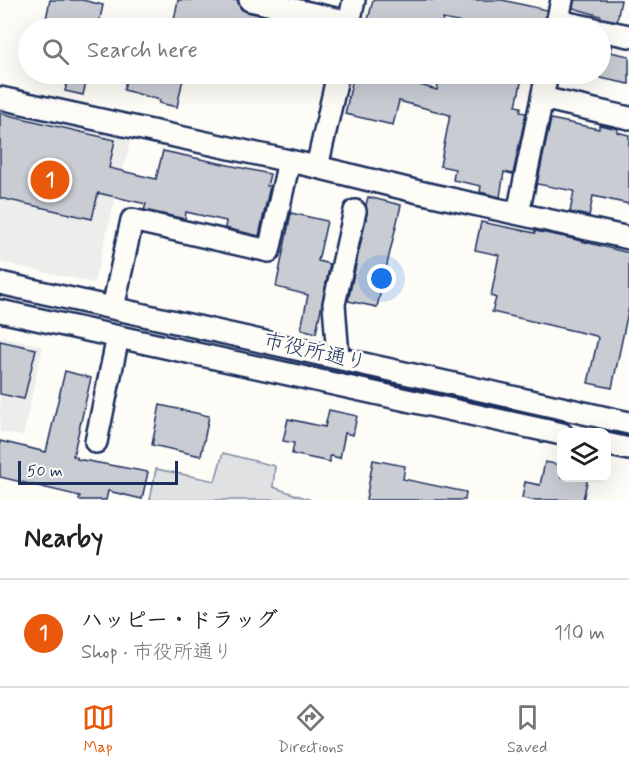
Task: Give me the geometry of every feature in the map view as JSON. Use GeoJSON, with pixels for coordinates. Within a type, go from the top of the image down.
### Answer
{"type":"FeatureCollection","features":[{"type":"Feature","properties":{"kind":"street"},"geometry":{"type":"LineString","coordinates":[[250,0],[321,18]]}},
{"type":"Feature","properties":{"kind":"street"},"geometry":{"type":"LineString","coordinates":[[350,18],[354,0]]}},
{"type":"Feature","properties":{"kind":"street"},"geometry":{"type":"LineString","coordinates":[[558,18],[562,0]]}},
{"type":"Feature","properties":{"kind":"street"},"geometry":{"type":"LineString","coordinates":[[611,32],[629,36]]}},
{"type":"Feature","properties":{"kind":"street"},"geometry":{"type":"LineString","coordinates":[[317,167],[336,84]]}},
{"type":"Feature","properties":{"kind":"street"},"geometry":{"type":"LineString","coordinates":[[518,213],[545,84]]}},
{"type":"Feature","properties":{"kind":"street"},"geometry":{"type":"LineString","coordinates":[[0,98],[629,238]]}},
{"type":"Feature","properties":{"kind":"street"},"geometry":{"type":"LineString","coordinates":[[542,98],[629,118]]}},
{"type":"Feature","properties":{"kind":"street"},"geometry":{"type":"LineString","coordinates":[[113,308],[132,220],[269,251],[289,161]]}},
{"type":"Feature","properties":{"kind":"street"},"geometry":{"type":"LineString","coordinates":[[338,357],[334,304],[354,211]]}},
{"type":"Feature","properties":{"kind":"street","name":"市役所通り"},"geometry":{"type":"LineString","coordinates":[[0,283],[629,423]]}},
{"type":"Feature","properties":{"kind":"street","name":"市役所通り"},"geometry":{"type":"LineString","coordinates":[[0,311],[557,433]]}},
{"type":"Feature","properties":{"kind":"street"},"geometry":{"type":"LineString","coordinates":[[96,442],[118,337]]}},
{"type":"Feature","properties":{"kind":"street"},"geometry":{"type":"LineString","coordinates":[[611,445],[629,449]]}},
{"type":"Feature","properties":{"kind":"shaded area"},"geometry":{"type":"Polygon","coordinates":[[[0,108],[131,138],[94,283],[0,262],[0,108]]]}},
{"type":"Feature","properties":{"kind":"shaded area"},"geometry":{"type":"Polygon","coordinates":[[[0,336],[43,346],[23,436],[0,432],[0,336]]]}},
{"type":"Feature","properties":{"kind":"shaded area"},"geometry":{"type":"Polygon","coordinates":[[[223,453],[275,466],[273,487],[311,500],[150,500],[156,469],[215,481],[223,453]]]}},
{"type":"Feature","properties":{"kind":"building"},"geometry":{"type":"Polygon","coordinates":[[[50,0],[82,0],[103,5],[100,18],[46,18],[50,0]]]}},
{"type":"Feature","properties":{"kind":"building"},"geometry":{"type":"Polygon","coordinates":[[[178,0],[238,0],[241,9],[247,12],[274,18],[174,18],[178,0]]]}},
{"type":"Feature","properties":{"kind":"building"},"geometry":{"type":"Polygon","coordinates":[[[373,0],[502,0],[547,10],[545,18],[368,18],[373,0]]]}},
{"type":"Feature","properties":{"kind":"building"},"geometry":{"type":"Polygon","coordinates":[[[574,0],[621,0],[617,21],[573,8],[574,0]]]}},
{"type":"Feature","properties":{"kind":"building"},"geometry":{"type":"Polygon","coordinates":[[[611,52],[629,56],[629,84],[611,80],[611,52]]]}},
{"type":"Feature","properties":{"kind":"building"},"geometry":{"type":"Polygon","coordinates":[[[67,84],[86,84],[83,95],[65,91],[67,84]]]}},
{"type":"Feature","properties":{"kind":"building"},"geometry":{"type":"Polygon","coordinates":[[[125,84],[182,84],[177,107],[124,90],[125,84]]]}},
{"type":"Feature","properties":{"kind":"building"},"geometry":{"type":"Polygon","coordinates":[[[352,84],[417,84],[437,90],[438,84],[521,84],[516,106],[521,107],[520,112],[526,113],[513,174],[504,172],[500,197],[480,192],[481,186],[453,180],[455,169],[440,166],[450,115],[399,101],[393,125],[345,114],[352,84]]]}},
{"type":"Feature","properties":{"kind":"building"},"geometry":{"type":"Polygon","coordinates":[[[0,113],[115,140],[109,168],[156,179],[163,151],[270,174],[267,186],[270,186],[259,236],[225,228],[226,221],[186,212],[185,219],[144,210],[146,204],[98,193],[92,219],[0,198],[0,113]]]}},
{"type":"Feature","properties":{"kind":"building"},"geometry":{"type":"Polygon","coordinates":[[[551,119],[599,129],[599,125],[618,129],[617,132],[629,135],[629,204],[593,196],[589,216],[570,212],[574,191],[537,184],[551,119]]]}},
{"type":"Feature","properties":{"kind":"building"},"geometry":{"type":"Polygon","coordinates":[[[368,197],[401,205],[377,307],[348,301],[367,214],[368,197]]]}},
{"type":"Feature","properties":{"kind":"building"},"geometry":{"type":"Polygon","coordinates":[[[291,213],[327,221],[318,261],[330,264],[316,333],[301,329],[308,295],[276,287],[291,213]]]}},
{"type":"Feature","properties":{"kind":"building"},"geometry":{"type":"Polygon","coordinates":[[[481,222],[565,237],[629,253],[629,307],[612,388],[588,383],[598,338],[596,336],[492,312],[496,298],[491,296],[499,255],[475,250],[481,222]]]}},
{"type":"Feature","properties":{"kind":"building"},"geometry":{"type":"Polygon","coordinates":[[[0,341],[36,349],[24,399],[0,394],[0,341]]]}},
{"type":"Feature","properties":{"kind":"building"},"geometry":{"type":"Polygon","coordinates":[[[65,371],[91,378],[73,456],[77,459],[148,472],[142,499],[108,491],[106,500],[79,500],[80,496],[0,477],[0,441],[46,452],[65,371]]]}},
{"type":"Feature","properties":{"kind":"building"},"geometry":{"type":"Polygon","coordinates":[[[160,405],[209,416],[201,456],[152,445],[160,405]]]}},
{"type":"Feature","properties":{"kind":"building"},"geometry":{"type":"Polygon","coordinates":[[[329,410],[357,416],[353,435],[345,433],[340,458],[330,456],[330,462],[292,454],[294,443],[283,441],[288,419],[325,427],[329,410]]]}},
{"type":"Feature","properties":{"kind":"building"},"geometry":{"type":"Polygon","coordinates":[[[373,460],[405,466],[403,479],[466,492],[465,500],[366,500],[373,460]]]}},
{"type":"Feature","properties":{"kind":"building"},"geometry":{"type":"Polygon","coordinates":[[[545,462],[557,464],[557,482],[587,482],[583,500],[522,498],[525,482],[540,485],[545,462]]]}},
{"type":"Feature","properties":{"kind":"place","name":"ハッピー・ドラッグ"},"geometry":{"type":"Point","coordinates":[50,180]}}]}
